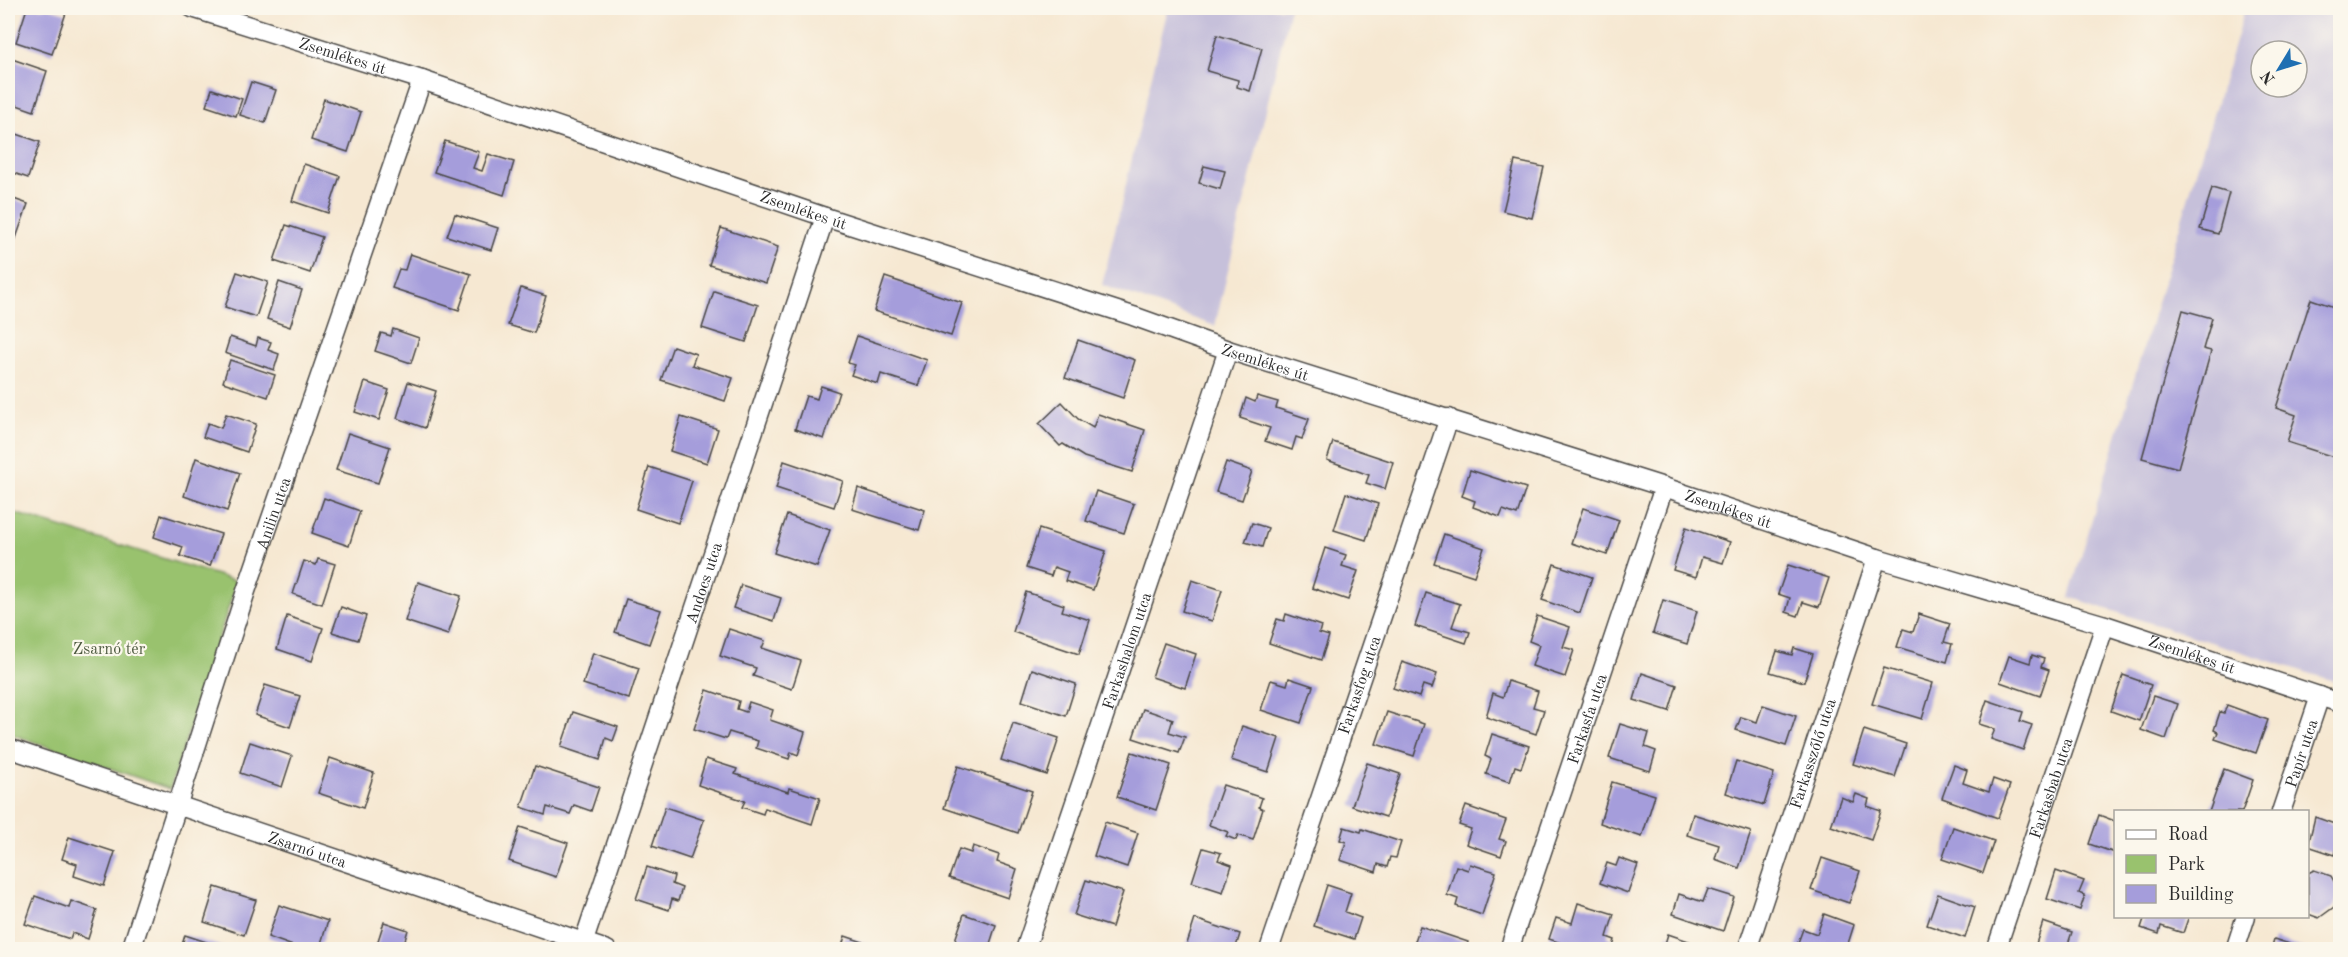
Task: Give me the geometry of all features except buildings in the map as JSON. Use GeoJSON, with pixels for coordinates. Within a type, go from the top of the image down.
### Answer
{"type":"FeatureCollection","features":[{"type":"Feature","properties":{"kind":"street","name":"Zsemlékes út"},"geometry":{"type":"LineString","coordinates":[[192,8],[422,80],[825,217],[1133,316],[1228,350],[1449,418],[1877,558],[2105,625],[2340,703]]}},
{"type":"Feature","properties":{"kind":"street","name":"Anilin utca"},"geometry":{"type":"LineString","coordinates":[[131,950],[246,591],[422,80]]}},
{"type":"Feature","properties":{"kind":"street","name":"Andocs utca"},"geometry":{"type":"LineString","coordinates":[[582,946],[825,217]]}},
{"type":"Feature","properties":{"kind":"street","name":"Farkashalom utca"},"geometry":{"type":"LineString","coordinates":[[1025,950],[1228,350]]}},
{"type":"Feature","properties":{"kind":"street","name":"Farkasfog utca"},"geometry":{"type":"LineString","coordinates":[[1269,950],[1449,418]]}},
{"type":"Feature","properties":{"kind":"street","name":"Farkasfa utca"},"geometry":{"type":"LineString","coordinates":[[1509,950],[1664,487]]}},
{"type":"Feature","properties":{"kind":"street","name":"Farkasszőlő utca"},"geometry":{"type":"LineString","coordinates":[[1747,950],[1877,558]]}},
{"type":"Feature","properties":{"kind":"street","name":"Farkasbab utca"},"geometry":{"type":"LineString","coordinates":[[1996,950],[2105,625]]}},
{"type":"Feature","properties":{"kind":"street","name":"Papír utca"},"geometry":{"type":"LineString","coordinates":[[2282,810],[2320,696]]}},
{"type":"Feature","properties":{"kind":"street","name":"Zsarnó utca"},"geometry":{"type":"LineString","coordinates":[[8,748],[179,805],[582,946],[607,950]]}},
{"type":"Feature","properties":{"kind":"street"},"geometry":{"type":"LineString","coordinates":[[2235,950],[2245,918]]}},
{"type":"Feature","properties":{"kind":"shaded area"},"geometry":{"type":"Polygon","coordinates":[[[1168,8],[1290,8],[1215,326],[1102,285],[1168,8]]]}},
{"type":"Feature","properties":{"kind":"shaded area"},"geometry":{"type":"Polygon","coordinates":[[[2245,8],[2340,8],[2340,683],[2069,597],[2245,8]]]}},
{"type":"Feature","properties":{"kind":"green space","name":"Zsarnó tér"},"geometry":{"type":"Polygon","coordinates":[[[8,511],[237,581],[170,789],[8,733],[8,511]]]}}]}
